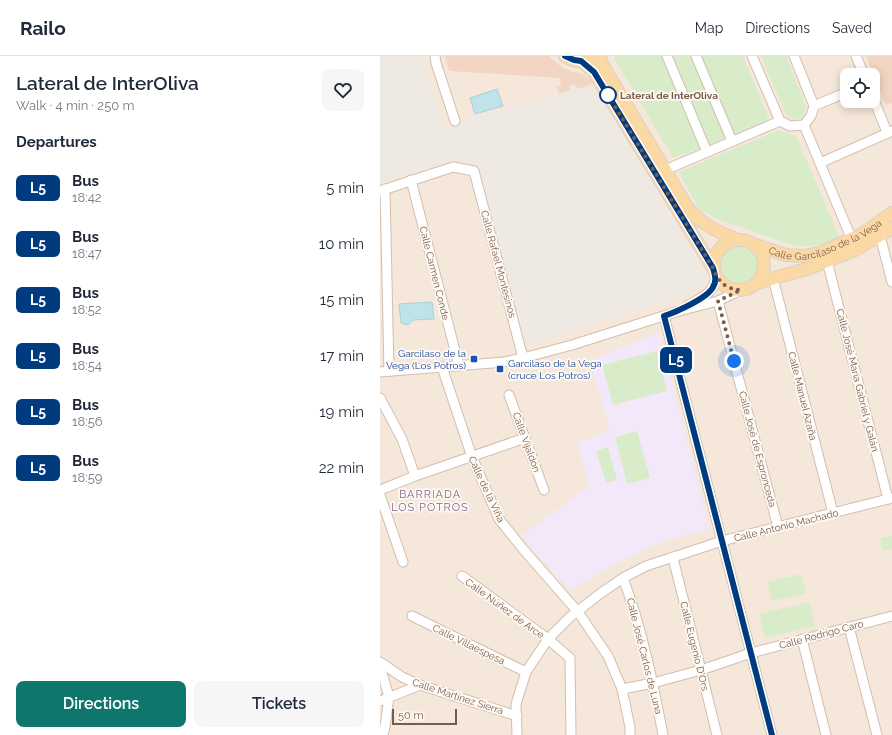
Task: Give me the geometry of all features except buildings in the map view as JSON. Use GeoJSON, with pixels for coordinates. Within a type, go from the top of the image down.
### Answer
{"type":"FeatureCollection","features":[{"type":"Feature","properties":{"kind":"main road"},"geometry":{"type":"LineString","coordinates":[[564,56],[581,61],[594,56]]}},
{"type":"Feature","properties":{"kind":"main road"},"geometry":{"type":"LineString","coordinates":[[581,61],[594,72],[720,282],[733,290],[741,290],[757,283],[762,276],[764,267],[764,259],[760,251],[749,241],[735,239],[712,229],[696,218],[687,207],[602,64],[600,56]]}},
{"type":"Feature","properties":{"kind":"main road","name":"Calle Garcilaso de la Vega"},"geometry":{"type":"LineString","coordinates":[[755,245],[786,255],[806,256],[822,252],[852,240],[892,213]]}},
{"type":"Feature","properties":{"kind":"main road","name":"Calle Garcilaso de la Vega"},"geometry":{"type":"LineString","coordinates":[[757,283],[810,268],[855,250],[892,228]]}},
{"type":"Feature","properties":{"kind":"main road"},"geometry":{"type":"LineString","coordinates":[[715,272],[714,260],[716,253],[721,246],[735,239]]}},
{"type":"Feature","properties":{"kind":"street"},"geometry":{"type":"LineString","coordinates":[[435,56],[455,121]]}},
{"type":"Feature","properties":{"kind":"street"},"geometry":{"type":"LineString","coordinates":[[667,56],[707,152]]}},
{"type":"Feature","properties":{"kind":"street"},"geometry":{"type":"LineString","coordinates":[[696,56],[732,141]]}},
{"type":"Feature","properties":{"kind":"street"},"geometry":{"type":"LineString","coordinates":[[752,56],[780,120],[790,126],[804,125],[811,116],[814,106],[794,56]]}},
{"type":"Feature","properties":{"kind":"street"},"geometry":{"type":"LineString","coordinates":[[856,56],[861,68]]}},
{"type":"Feature","properties":{"kind":"street"},"geometry":{"type":"LineString","coordinates":[[814,106],[840,95]]}},
{"type":"Feature","properties":{"kind":"street"},"geometry":{"type":"LineString","coordinates":[[820,163],[890,131],[878,108]]}},
{"type":"Feature","properties":{"kind":"street"},"geometry":{"type":"LineString","coordinates":[[665,170],[780,120]]}},
{"type":"Feature","properties":{"kind":"street"},"geometry":{"type":"LineString","coordinates":[[804,125],[852,240]]}},
{"type":"Feature","properties":{"kind":"street","name":"Calle Rafael Montesinos"},"geometry":{"type":"LineString","coordinates":[[412,180],[453,167],[474,171],[523,358]]}},
{"type":"Feature","properties":{"kind":"street"},"geometry":{"type":"LineString","coordinates":[[412,180],[383,190],[384,371],[504,362],[523,358],[572,345],[679,311],[718,301],[741,290]]}},
{"type":"Feature","properties":{"kind":"street","name":"Calle Carmen Conde"},"geometry":{"type":"LineString","coordinates":[[412,180],[459,366]]}},
{"type":"Feature","properties":{"kind":"street"},"geometry":{"type":"LineString","coordinates":[[880,236],[892,282]]}},
{"type":"Feature","properties":{"kind":"street","name":"Calle José María Gabriel y Galán"},"geometry":{"type":"LineString","coordinates":[[827,261],[890,498]]}},
{"type":"Feature","properties":{"kind":"street"},"geometry":{"type":"LineString","coordinates":[[679,311],[710,292],[715,284],[715,272]]}},
{"type":"Feature","properties":{"kind":"street","name":"Calle Manuel Azaña"},"geometry":{"type":"LineString","coordinates":[[773,278],[833,513]]}},
{"type":"Feature","properties":{"kind":"street","name":"Calle José de Espronceda"},"geometry":{"type":"LineString","coordinates":[[718,301],[778,527]]}},
{"type":"Feature","properties":{"kind":"street"},"geometry":{"type":"LineString","coordinates":[[664,316],[772,735]]}},
{"type":"Feature","properties":{"kind":"street","name":"Calle de la Viña"},"geometry":{"type":"LineString","coordinates":[[442,367],[472,457],[499,519],[578,612],[608,656],[622,689],[630,727],[630,735]]}},
{"type":"Feature","properties":{"kind":"street","name":"Calle Vijaldón"},"geometry":{"type":"LineString","coordinates":[[509,395],[544,490]]}},
{"type":"Feature","properties":{"kind":"street"},"geometry":{"type":"LineString","coordinates":[[380,398],[402,439],[415,476]]}},
{"type":"Feature","properties":{"kind":"street"},"geometry":{"type":"LineString","coordinates":[[380,490],[415,476],[525,438]]}},
{"type":"Feature","properties":{"kind":"street"},"geometry":{"type":"LineString","coordinates":[[380,495],[403,562]]}},
{"type":"Feature","properties":{"kind":"street","name":"Calle Antonio Machado"},"geometry":{"type":"LineString","coordinates":[[517,735],[516,704],[526,672],[548,640],[570,617],[623,578],[646,566],[722,541],[890,498]]}},
{"type":"Feature","properties":{"kind":"street","name":"Calle Eugenio D'Ors"},"geometry":{"type":"LineString","coordinates":[[672,558],[717,735]]}},
{"type":"Feature","properties":{"kind":"street","name":"Calle Núñez de Arce"},"geometry":{"type":"LineString","coordinates":[[462,576],[570,658],[571,735]]}},
{"type":"Feature","properties":{"kind":"street","name":"Calle José Carlos de Luna"},"geometry":{"type":"LineString","coordinates":[[623,578],[653,683],[663,735]]}},
{"type":"Feature","properties":{"kind":"street","name":"Calle Villaespesa"},"geometry":{"type":"LineString","coordinates":[[412,616],[526,672]]}},
{"type":"Feature","properties":{"kind":"street","name":"Calle Rodrigo Caro"},"geometry":{"type":"LineString","coordinates":[[622,689],[653,683],[701,670],[750,653],[892,616]]}},
{"type":"Feature","properties":{"kind":"street"},"geometry":{"type":"LineString","coordinates":[[849,627],[877,735]]}},
{"type":"Feature","properties":{"kind":"street"},"geometry":{"type":"LineString","coordinates":[[802,639],[826,735]]}},
{"type":"Feature","properties":{"kind":"street","name":"Calle Martínez Sierra"},"geometry":{"type":"LineString","coordinates":[[380,662],[402,677],[420,685],[517,716]]}},
{"type":"Feature","properties":{"kind":"street"},"geometry":{"type":"LineString","coordinates":[[380,666],[389,697],[383,735]]}},
{"type":"Feature","properties":{"kind":"street"},"geometry":{"type":"LineString","coordinates":[[380,701],[420,685]]}},
{"type":"Feature","properties":{"kind":"shaded area"},"geometry":{"type":"Polygon","coordinates":[[[380,56],[892,56],[892,735],[380,735],[380,56]]]}},
{"type":"Feature","properties":{"kind":"shaded area"},"geometry":{"type":"Polygon","coordinates":[[[380,56],[420,56],[445,126],[593,84],[708,278],[706,284],[672,299],[526,345],[479,165],[453,160],[380,182],[380,56]]]}},
{"type":"Feature","properties":{"kind":"shaded area"},"geometry":{"type":"Polygon","coordinates":[[[659,332],[710,529],[659,543],[607,568],[571,591],[521,536],[589,486],[577,443],[610,430],[590,361],[659,332]]]}},
{"type":"Feature","properties":{"kind":"green space"},"geometry":{"type":"Polygon","coordinates":[[[615,56],[664,56],[702,148],[673,158],[614,58],[615,56]]]}},
{"type":"Feature","properties":{"kind":"green space"},"geometry":{"type":"Polygon","coordinates":[[[668,56],[693,56],[727,137],[707,145],[668,56]]]}},
{"type":"Feature","properties":{"kind":"green space"},"geometry":{"type":"Polygon","coordinates":[[[698,56],[743,56],[769,119],[731,135],[698,56]]]}},
{"type":"Feature","properties":{"kind":"green space"},"geometry":{"type":"Polygon","coordinates":[[[761,56],[786,56],[806,107],[802,117],[799,119],[794,119],[786,115],[761,56]]]}},
{"type":"Feature","properties":{"kind":"green space"},"geometry":{"type":"Polygon","coordinates":[[[779,130],[796,136],[840,239],[814,246],[789,244],[717,219],[699,209],[679,172],[779,130]]]}},
{"type":"Feature","properties":{"kind":"green space"},"geometry":{"type":"Polygon","coordinates":[[[735,245],[743,245],[750,248],[756,254],[759,265],[756,276],[750,282],[743,285],[735,285],[728,282],[722,276],[719,269],[719,261],[722,254],[728,248],[735,245]]]}},
{"type":"Feature","properties":{"kind":"green space"},"geometry":{"type":"Polygon","coordinates":[[[657,351],[667,391],[613,405],[602,365],[657,351]]]}},
{"type":"Feature","properties":{"kind":"green space"},"geometry":{"type":"Polygon","coordinates":[[[637,431],[650,478],[627,484],[615,437],[637,431]]]}},
{"type":"Feature","properties":{"kind":"green space"},"geometry":{"type":"Polygon","coordinates":[[[608,447],[617,480],[606,483],[596,451],[608,447]]]}},
{"type":"Feature","properties":{"kind":"green space"},"geometry":{"type":"Polygon","coordinates":[[[892,536],[892,549],[883,551],[880,538],[892,536]]]}},
{"type":"Feature","properties":{"kind":"green space"},"geometry":{"type":"Polygon","coordinates":[[[801,574],[806,593],[772,601],[767,582],[801,574]]]}},
{"type":"Feature","properties":{"kind":"green space"},"geometry":{"type":"Polygon","coordinates":[[[809,602],[815,626],[765,638],[759,614],[809,602]]]}},
{"type":"Feature","properties":{"kind":"water"},"geometry":{"type":"Polygon","coordinates":[[[497,89],[503,106],[475,114],[470,98],[497,89]]]}},
{"type":"Feature","properties":{"kind":"water"},"geometry":{"type":"Polygon","coordinates":[[[432,302],[434,319],[413,320],[408,325],[401,323],[399,304],[432,302]]]}},
{"type":"Feature","properties":{"kind":"bus line","name":"L5"},"geometry":{"type":"LineString","coordinates":[[565,56],[567,58],[581,61],[594,72],[713,268],[716,276],[715,284],[710,292],[679,311],[664,316],[772,735]]}},
{"type":"Feature","properties":{"kind":"place","name":"Lateral de InterOliva"},"geometry":{"type":"Point","coordinates":[608,95]}},
{"type":"Feature","properties":{"kind":"place","name":"Garcilaso de la Vega (Los Potros)"},"geometry":{"type":"Point","coordinates":[474,359]}},
{"type":"Feature","properties":{"kind":"place","name":"Garcilaso de la Vega (cruce Los Potros)"},"geometry":{"type":"Point","coordinates":[500,369]}},
{"type":"Feature","properties":{"kind":"district","name":"BARRIADA LOS POTROS"},"geometry":{"type":"Point","coordinates":[430,500]}},
{"type":"Feature","properties":{"kind":"route"},"geometry":{"type":"LineString","coordinates":[[608,95],[720,282],[733,290],[741,290],[718,301],[734,361]]}}]}
